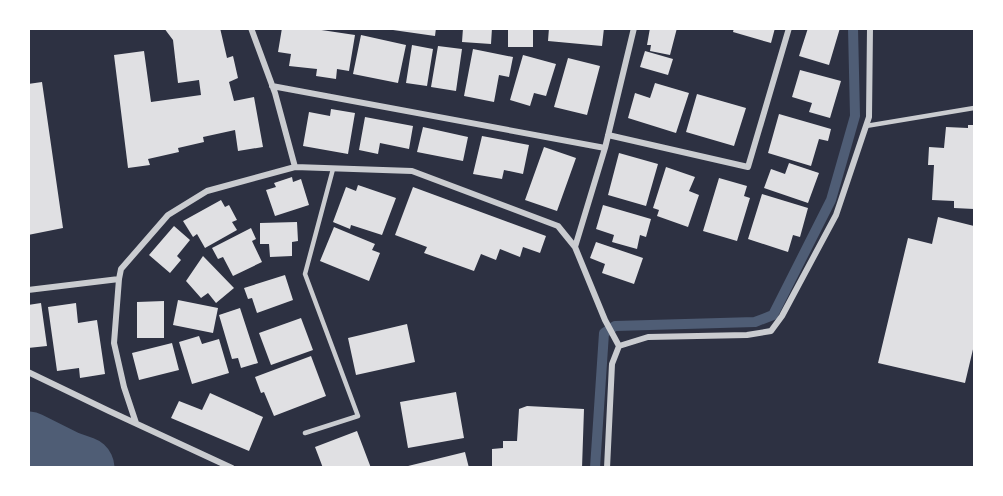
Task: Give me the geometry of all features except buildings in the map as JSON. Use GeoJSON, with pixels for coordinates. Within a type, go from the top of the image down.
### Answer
{"type":"FeatureCollection","features":[{"type":"Feature","properties":{"kind":"street"},"geometry":{"type":"LineString","coordinates":[[251,28],[272,86],[295,167]]}},
{"type":"Feature","properties":{"kind":"street"},"geometry":{"type":"LineString","coordinates":[[575,247],[605,148],[634,28]]}},
{"type":"Feature","properties":{"kind":"street"},"geometry":{"type":"LineString","coordinates":[[608,135],[748,167],[789,28]]}},
{"type":"Feature","properties":{"kind":"street"},"geometry":{"type":"LineString","coordinates":[[619,346],[648,337],[736,335],[771,331],[782,316],[836,215],[869,117],[870,28]]}},
{"type":"Feature","properties":{"kind":"street"},"geometry":{"type":"LineString","coordinates":[[272,86],[605,148]]}},
{"type":"Feature","properties":{"kind":"street"},"geometry":{"type":"LineString","coordinates":[[136,423],[124,387],[114,343],[119,279],[121,269],[168,214],[207,191],[295,167],[412,171],[558,226],[575,247],[605,320],[619,346],[612,364],[608,468]]}},
{"type":"Feature","properties":{"kind":"street"},"geometry":{"type":"LineString","coordinates":[[28,290],[119,279]]}},
{"type":"Feature","properties":{"kind":"street"},"geometry":{"type":"LineString","coordinates":[[28,372],[232,468]]}},
{"type":"Feature","properties":{"kind":"lane"},"geometry":{"type":"LineString","coordinates":[[866,126],[975,108]]}},
{"type":"Feature","properties":{"kind":"lane"},"geometry":{"type":"LineString","coordinates":[[305,433],[358,416],[305,274],[333,169]]}},
{"type":"Feature","properties":{"kind":"waterway"},"geometry":{"type":"LineString","coordinates":[[595,468],[604,333],[615,326],[755,322],[773,315],[831,200],[855,116],[853,28]]}},
{"type":"Feature","properties":{"kind":"waterway"},"geometry":{"type":"LineString","coordinates":[[28,443],[83,468]]}},
{"type":"Feature","properties":{"kind":"waterway"},"geometry":{"type":"LineString","coordinates":[[55,468],[66,462]]}}]}
